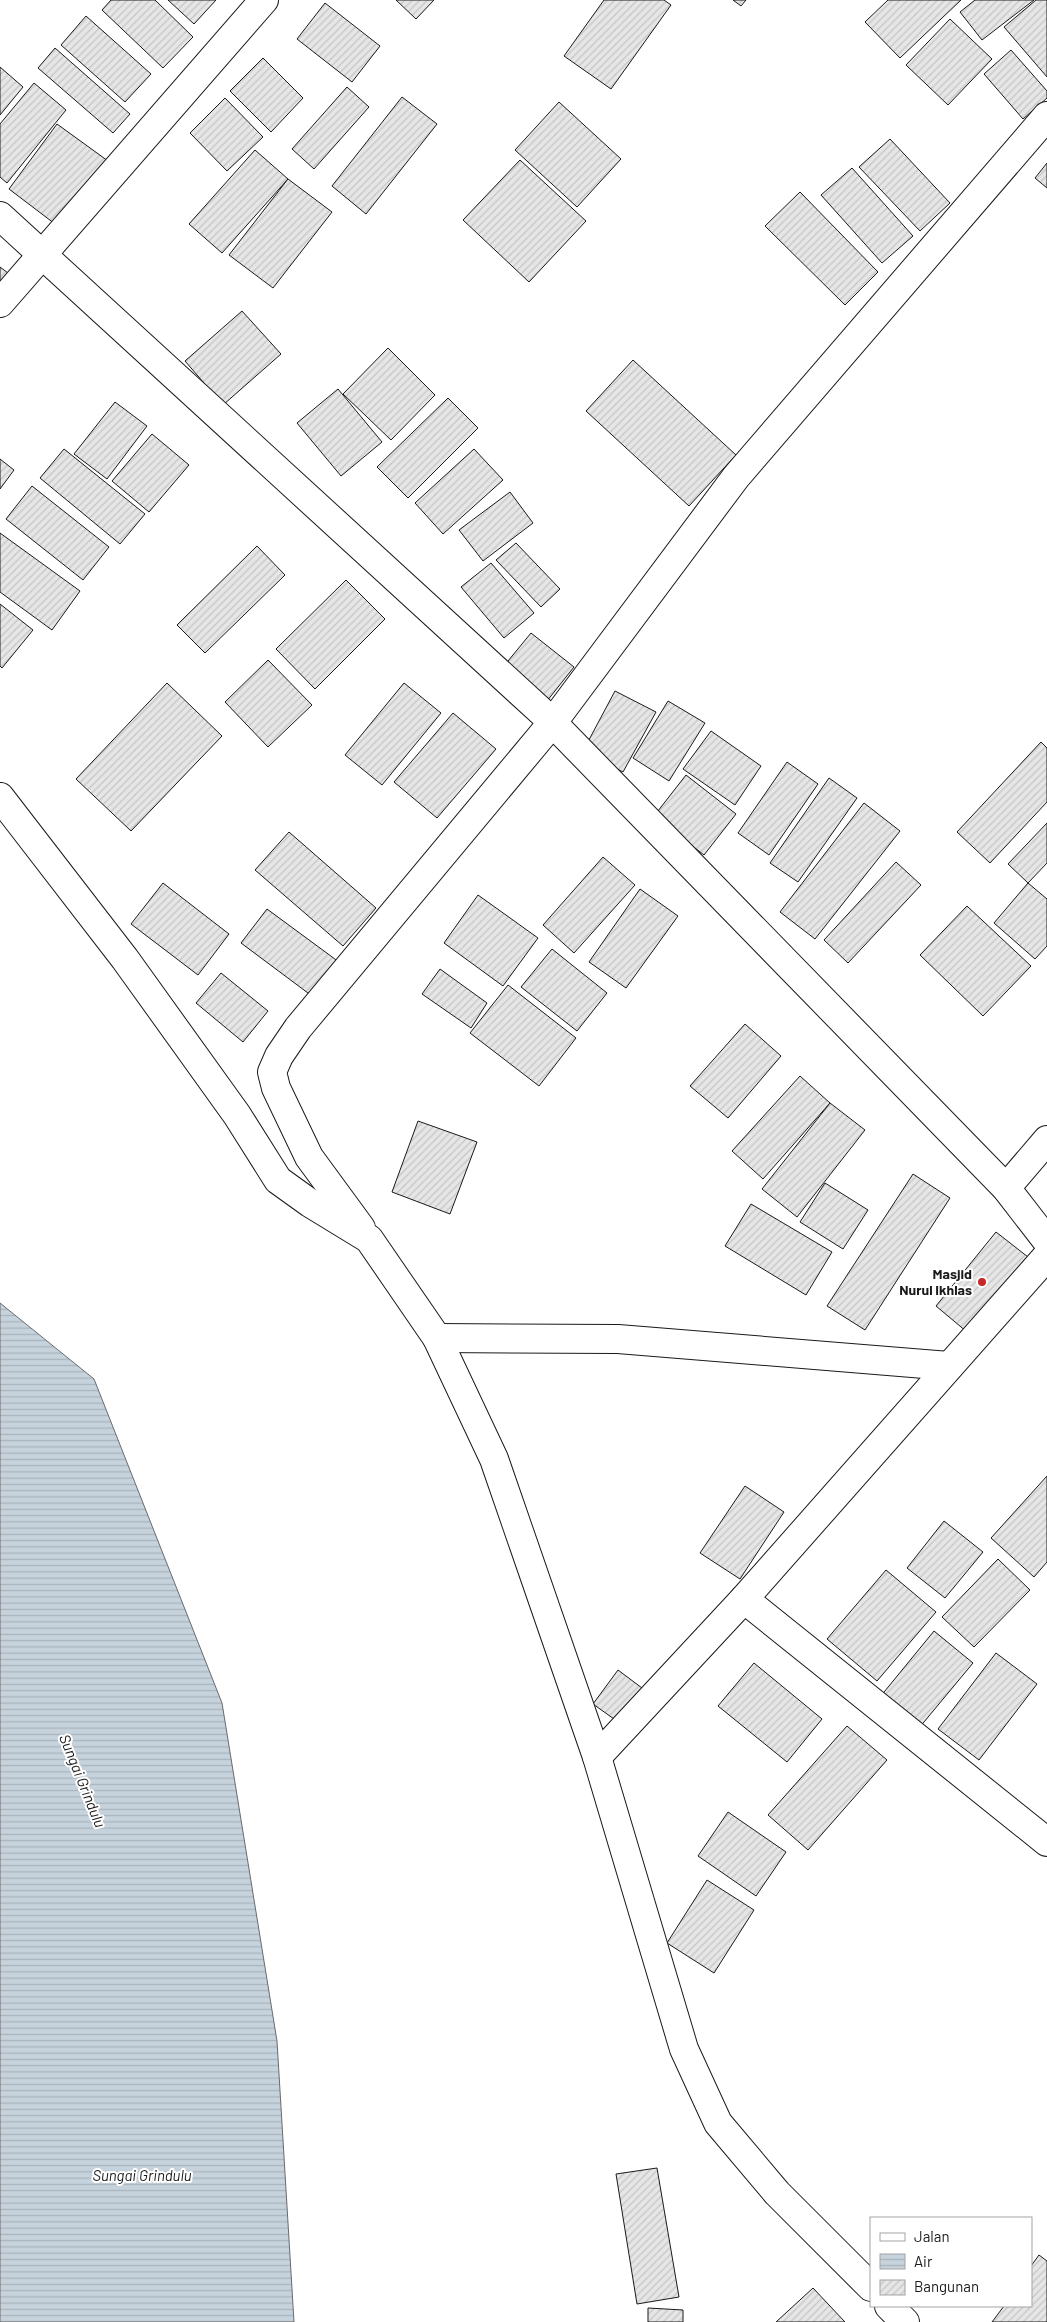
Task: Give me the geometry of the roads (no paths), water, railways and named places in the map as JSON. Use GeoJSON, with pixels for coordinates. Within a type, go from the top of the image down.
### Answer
{"type":"FeatureCollection","features":[{"type":"Feature","properties":{"kind":"street"},"geometry":{"type":"LineString","coordinates":[[0,302],[264,0]]}},
{"type":"Feature","properties":{"kind":"street"},"geometry":{"type":"LineString","coordinates":[[870,2286],[777,2193],[718,2123],[684,2049],[597,1757],[494,1459],[437,1338],[369,1239],[309,1157],[276,1088],[272,1072],[279,1056],[298,1028],[553,722],[736,477],[1047,116]]}},
{"type":"Feature","properties":{"kind":"street"},"geometry":{"type":"LineString","coordinates":[[0,216],[553,722],[1006,1188],[1047,1241]]}},
{"type":"Feature","properties":{"kind":"street"},"geometry":{"type":"LineString","coordinates":[[0,797],[125,959],[237,1115],[278,1180],[310,1203],[369,1239]]}},
{"type":"Feature","properties":{"kind":"street"},"geometry":{"type":"LineString","coordinates":[[1006,1188],[1047,1140]]}},
{"type":"Feature","properties":{"kind":"street"},"geometry":{"type":"LineString","coordinates":[[597,1757],[744,1599],[1047,1256]]}},
{"type":"Feature","properties":{"kind":"street"},"geometry":{"type":"LineString","coordinates":[[437,1338],[618,1339],[949,1366]]}},
{"type":"Feature","properties":{"kind":"street"},"geometry":{"type":"LineString","coordinates":[[744,1599],[1047,1842]]}},
{"type":"Feature","properties":{"kind":"street"},"geometry":{"type":"LineString","coordinates":[[890,2307],[905,2322]]}},
{"type":"Feature","properties":{"kind":"water","name":"Sungai Grindulu"},"geometry":{"type":"Polygon","coordinates":[[[0,1303],[94,1379],[222,1703],[277,2041],[294,2322],[0,2322],[0,1303]]]}},
{"type":"Feature","properties":{"kind":"place","name":"Masjid Nurul Ikhlas"},"geometry":{"type":"Point","coordinates":[982,1282]}}]}
